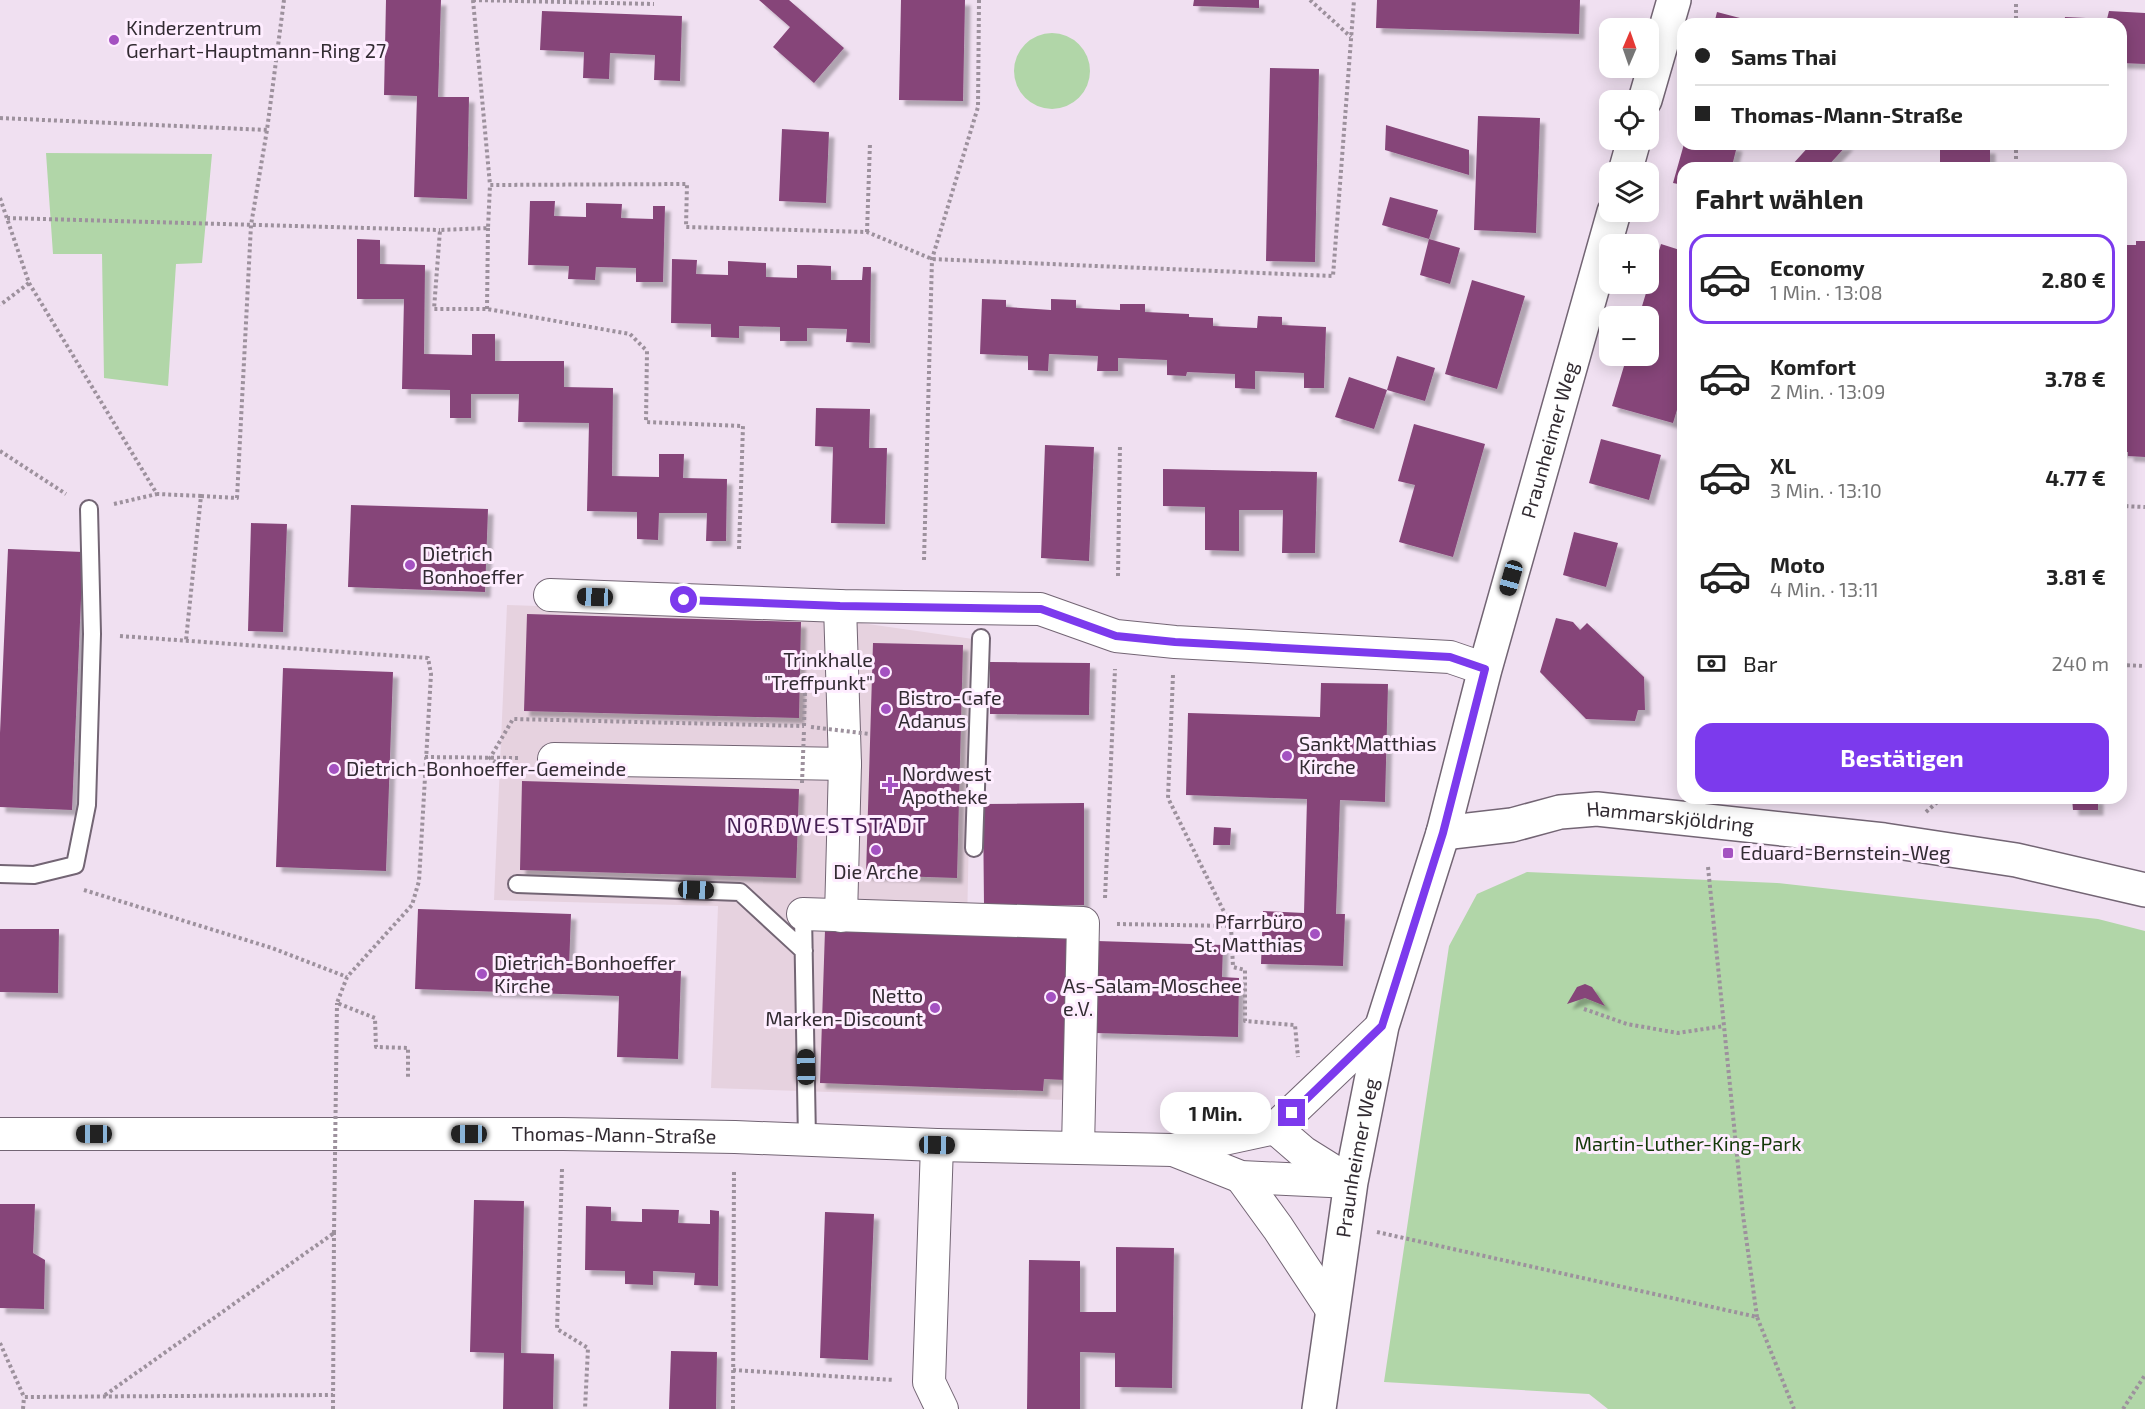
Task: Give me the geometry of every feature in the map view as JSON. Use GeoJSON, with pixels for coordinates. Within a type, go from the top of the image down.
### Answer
{"type":"FeatureCollection","features":[{"type":"Feature","properties":{"kind":"main road"},"geometry":{"type":"LineString","coordinates":[[1648,90],[1674,0]]}},
{"type":"Feature","properties":{"kind":"main road","name":"Praunheimer Weg"},"geometry":{"type":"LineString","coordinates":[[1319,1409],[1351,1182],[1382,1026],[1443,833],[1485,669],[1611,222]]}},
{"type":"Feature","properties":{"kind":"main road","name":"Hammarskjöldring"},"geometry":{"type":"LineString","coordinates":[[1443,833],[1512,825],[1560,812],[1597,809],[1884,840],[2016,860],[2145,890]]}},
{"type":"Feature","properties":{"kind":"street"},"geometry":{"type":"LineString","coordinates":[[550,595],[840,606],[1041,609],[1116,636],[1175,642],[1450,657],[1485,669]]}},
{"type":"Feature","properties":{"kind":"street"},"geometry":{"type":"LineString","coordinates":[[840,606],[845,764],[841,915]]}},
{"type":"Feature","properties":{"kind":"street"},"geometry":{"type":"LineString","coordinates":[[554,759],[845,764]]}},
{"type":"Feature","properties":{"kind":"street"},"geometry":{"type":"LineString","coordinates":[[803,914],[1093,923],[1078,1148]]}},
{"type":"Feature","properties":{"kind":"street"},"geometry":{"type":"LineString","coordinates":[[1351,1182],[1303,1152],[1275,1128],[1382,1026]]}},
{"type":"Feature","properties":{"kind":"street","name":"Thomas-Mann-Straße"},"geometry":{"type":"LineString","coordinates":[[0,1134],[563,1134],[1173,1150],[1275,1128]]}},
{"type":"Feature","properties":{"kind":"street"},"geometry":{"type":"LineString","coordinates":[[937,1145],[929,1382],[942,1409]]}},
{"type":"Feature","properties":{"kind":"street","name":"Thomas-Mann-Straße"},"geometry":{"type":"LineString","coordinates":[[1173,1150],[1241,1177],[1351,1182]]}},
{"type":"Feature","properties":{"kind":"street"},"geometry":{"type":"LineString","coordinates":[[1241,1177],[1332,1310]]}},
{"type":"Feature","properties":{"kind":"lane"},"geometry":{"type":"LineString","coordinates":[[0,874],[34,875],[75,865],[87,805],[92,634],[89,509]]}},
{"type":"Feature","properties":{"kind":"lane"},"geometry":{"type":"LineString","coordinates":[[974,848],[981,638]]}},
{"type":"Feature","properties":{"kind":"lane"},"geometry":{"type":"LineString","coordinates":[[517,884],[740,892],[804,951]]}},
{"type":"Feature","properties":{"kind":"lane"},"geometry":{"type":"LineString","coordinates":[[803,914],[807,1140]]}},
{"type":"Feature","properties":{"kind":"path"},"geometry":{"type":"LineString","coordinates":[[0,451],[89,509],[157,494],[237,498],[250,225],[267,130],[284,0]]}},
{"type":"Feature","properties":{"kind":"path"},"geometry":{"type":"LineString","coordinates":[[487,309],[490,185],[473,0],[654,4]]}},
{"type":"Feature","properties":{"kind":"path"},"geometry":{"type":"LineString","coordinates":[[924,560],[932,260],[978,107],[979,0]]}},
{"type":"Feature","properties":{"kind":"path"},"geometry":{"type":"LineString","coordinates":[[1310,0],[1351,37]]}},
{"type":"Feature","properties":{"kind":"path"},"geometry":{"type":"LineString","coordinates":[[490,185],[687,184],[686,227],[867,232],[932,260],[1333,276],[1354,0]]}},
{"type":"Feature","properties":{"kind":"path"},"geometry":{"type":"LineString","coordinates":[[2016,4],[2016,18]]}},
{"type":"Feature","properties":{"kind":"path"},"geometry":{"type":"LineString","coordinates":[[0,118],[267,130]]}},
{"type":"Feature","properties":{"kind":"path"},"geometry":{"type":"LineString","coordinates":[[867,232],[870,143]]}},
{"type":"Feature","properties":{"kind":"path"},"geometry":{"type":"LineString","coordinates":[[0,198],[29,283],[157,494]]}},
{"type":"Feature","properties":{"kind":"path"},"geometry":{"type":"LineString","coordinates":[[7,218],[440,230],[488,228]]}},
{"type":"Feature","properties":{"kind":"path"},"geometry":{"type":"LineString","coordinates":[[440,230],[434,309],[487,309],[630,334],[647,351],[646,422],[743,426],[739,549]]}},
{"type":"Feature","properties":{"kind":"path"},"geometry":{"type":"LineString","coordinates":[[0,305],[29,283]]}},
{"type":"Feature","properties":{"kind":"path"},"geometry":{"type":"LineString","coordinates":[[1118,576],[1120,444]]}},
{"type":"Feature","properties":{"kind":"path"},"geometry":{"type":"LineString","coordinates":[[186,640],[201,496]]}},
{"type":"Feature","properties":{"kind":"path"},"geometry":{"type":"LineString","coordinates":[[2127,506],[2145,507]]}},
{"type":"Feature","properties":{"kind":"path"},"geometry":{"type":"LineString","coordinates":[[92,634],[429,658],[431,674],[419,881],[412,905],[347,977],[338,1003],[333,1409]]}},
{"type":"Feature","properties":{"kind":"path"},"geometry":{"type":"LineString","coordinates":[[1115,665],[1093,923],[1232,926]]}},
{"type":"Feature","properties":{"kind":"path"},"geometry":{"type":"LineString","coordinates":[[2127,665],[2145,666]]}},
{"type":"Feature","properties":{"kind":"path"},"geometry":{"type":"LineString","coordinates":[[1174,668],[1168,798],[1232,926],[1233,967],[1245,970],[1245,1021],[1294,1025],[1299,1068]]}},
{"type":"Feature","properties":{"kind":"path"},"geometry":{"type":"LineString","coordinates":[[802,783],[805,703]]}},
{"type":"Feature","properties":{"kind":"path"},"geometry":{"type":"LineString","coordinates":[[490,758],[513,719],[811,727],[870,734]]}},
{"type":"Feature","properties":{"kind":"path"},"geometry":{"type":"LineString","coordinates":[[425,757],[520,758]]}},
{"type":"Feature","properties":{"kind":"path"},"geometry":{"type":"LineString","coordinates":[[490,758],[511,774],[523,774]]}},
{"type":"Feature","properties":{"kind":"path"},"geometry":{"type":"LineString","coordinates":[[1923,814],[1935,804]]}},
{"type":"Feature","properties":{"kind":"path"},"geometry":{"type":"LineString","coordinates":[[1708,867],[1743,1215],[1757,1317],[1794,1409]]}},
{"type":"Feature","properties":{"kind":"path"},"geometry":{"type":"LineString","coordinates":[[34,875],[272,948],[347,977]]}},
{"type":"Feature","properties":{"kind":"path"},"geometry":{"type":"LineString","coordinates":[[338,1003],[375,1018],[376,1047],[408,1048],[408,1077]]}},
{"type":"Feature","properties":{"kind":"path"},"geometry":{"type":"LineString","coordinates":[[1584,1009],[1627,1024],[1678,1033],[1724,1026]]}},
{"type":"Feature","properties":{"kind":"path"},"geometry":{"type":"LineString","coordinates":[[562,1164],[557,1329],[588,1348],[585,1409]]}},
{"type":"Feature","properties":{"kind":"path"},"geometry":{"type":"LineString","coordinates":[[733,1409],[735,1168]]}},
{"type":"Feature","properties":{"kind":"path"},"geometry":{"type":"LineString","coordinates":[[1373,1231],[1757,1317]]}},
{"type":"Feature","properties":{"kind":"path"},"geometry":{"type":"LineString","coordinates":[[103,1396],[334,1233]]}},
{"type":"Feature","properties":{"kind":"path"},"geometry":{"type":"LineString","coordinates":[[0,1343],[24,1396],[23,1409]]}},
{"type":"Feature","properties":{"kind":"path"},"geometry":{"type":"LineString","coordinates":[[733,1370],[929,1382]]}},
{"type":"Feature","properties":{"kind":"path"},"geometry":{"type":"LineString","coordinates":[[2123,1409],[2145,1375]]}},
{"type":"Feature","properties":{"kind":"path"},"geometry":{"type":"LineString","coordinates":[[24,1396],[333,1395]]}},
{"type":"Feature","properties":{"kind":"shaded area"},"geometry":{"type":"Polygon","coordinates":[[[507,605],[805,615],[973,639],[967,926],[1077,931],[1068,1100],[711,1088],[718,906],[494,900],[507,605]]]}},
{"type":"Feature","properties":{"kind":"green space"},"geometry":{"type":"Polygon","coordinates":[[[1052,33],[1066,36],[1079,44],[1087,57],[1090,71],[1087,85],[1079,98],[1066,106],[1052,109],[1038,106],[1025,98],[1017,85],[1014,71],[1017,57],[1025,44],[1038,36],[1052,33]]]}},
{"type":"Feature","properties":{"kind":"green space"},"geometry":{"type":"Polygon","coordinates":[[[46,153],[212,154],[202,263],[176,264],[168,386],[104,378],[102,254],[53,254],[46,153]]]}},
{"type":"Feature","properties":{"kind":"green space","name":"Martin-Luther-King-Park"},"geometry":{"type":"Polygon","coordinates":[[[1527,872],[1777,883],[2098,919],[2145,931],[2145,1409],[1608,1409],[1589,1394],[1384,1382],[1449,946],[1477,894],[1527,872]]]}},
{"type":"Feature","properties":{"kind":"building"},"geometry":{"type":"Polygon","coordinates":[[[386,0],[441,0],[438,97],[469,97],[467,199],[414,197],[417,96],[384,95],[386,0]]]}},
{"type":"Feature","properties":{"kind":"building"},"geometry":{"type":"Polygon","coordinates":[[[759,0],[789,0],[844,48],[814,83],[773,47],[790,27],[759,0]]]}},
{"type":"Feature","properties":{"kind":"building"},"geometry":{"type":"Polygon","coordinates":[[[901,0],[965,0],[963,101],[899,100],[901,0]]]}},
{"type":"Feature","properties":{"kind":"building"},"geometry":{"type":"Polygon","coordinates":[[[1194,0],[1259,0],[1259,8],[1193,6],[1194,0]]]}},
{"type":"Feature","properties":{"kind":"building"},"geometry":{"type":"Polygon","coordinates":[[[1377,0],[1580,0],[1579,34],[1376,28],[1377,0]]]}},
{"type":"Feature","properties":{"kind":"building"},"geometry":{"type":"Polygon","coordinates":[[[542,11],[682,16],[680,81],[654,80],[655,55],[610,53],[609,79],[583,78],[584,52],[540,50],[542,11]]]}},
{"type":"Feature","properties":{"kind":"building"},"geometry":{"type":"Polygon","coordinates":[[[2109,11],[2145,13],[2145,64],[2127,63],[2127,18],[2107,18],[2109,11]]]}},
{"type":"Feature","properties":{"kind":"building"},"geometry":{"type":"Polygon","coordinates":[[[1717,12],[1740,18],[1716,18],[1717,12]]]}},
{"type":"Feature","properties":{"kind":"building"},"geometry":{"type":"Polygon","coordinates":[[[1270,68],[1319,69],[1315,262],[1266,261],[1270,68]]]}},
{"type":"Feature","properties":{"kind":"building"},"geometry":{"type":"Polygon","coordinates":[[[1478,116],[1540,118],[1536,233],[1474,230],[1478,116]]]}},
{"type":"Feature","properties":{"kind":"building"},"geometry":{"type":"Polygon","coordinates":[[[1386,125],[1469,150],[1469,175],[1385,150],[1386,125]]]}},
{"type":"Feature","properties":{"kind":"building"},"geometry":{"type":"Polygon","coordinates":[[[782,129],[829,132],[826,203],[779,201],[782,129]]]}},
{"type":"Feature","properties":{"kind":"building"},"geometry":{"type":"Polygon","coordinates":[[[1682,150],[1736,150],[1733,162],[1679,162],[1682,150]]]}},
{"type":"Feature","properties":{"kind":"building"},"geometry":{"type":"Polygon","coordinates":[[[1806,150],[1842,150],[1832,162],[1795,162],[1806,150]]]}},
{"type":"Feature","properties":{"kind":"building"},"geometry":{"type":"Polygon","coordinates":[[[1940,150],[1990,150],[1990,162],[1940,162],[1940,150]]]}},
{"type":"Feature","properties":{"kind":"building"},"geometry":{"type":"Polygon","coordinates":[[[1677,169],[1677,184],[1673,183],[1677,169]]]}},
{"type":"Feature","properties":{"kind":"building"},"geometry":{"type":"Polygon","coordinates":[[[1390,197],[1438,210],[1429,239],[1382,225],[1390,197]]]}},
{"type":"Feature","properties":{"kind":"building"},"geometry":{"type":"Polygon","coordinates":[[[530,201],[555,201],[554,216],[586,217],[586,203],[622,204],[621,218],[653,219],[653,206],[665,206],[663,282],[636,282],[636,268],[596,267],[595,280],[568,279],[569,266],[528,265],[530,201]]]}},
{"type":"Feature","properties":{"kind":"building"},"geometry":{"type":"Polygon","coordinates":[[[357,239],[380,240],[380,264],[425,265],[424,354],[472,355],[472,334],[495,334],[495,361],[564,361],[564,387],[613,388],[612,476],[659,477],[659,454],[684,454],[683,478],[727,479],[726,541],[706,541],[707,513],[659,513],[658,540],[637,539],[637,512],[587,511],[589,423],[518,422],[519,394],[471,394],[471,418],[450,418],[450,390],[402,389],[404,299],[357,299],[357,239]]]}},
{"type":"Feature","properties":{"kind":"building"},"geometry":{"type":"Polygon","coordinates":[[[1429,239],[1460,248],[1450,284],[1420,275],[1429,239]]]}},
{"type":"Feature","properties":{"kind":"building"},"geometry":{"type":"Polygon","coordinates":[[[2136,241],[2145,241],[2145,457],[2128,456],[2127,452],[2127,245],[2136,245],[2136,241]]]}},
{"type":"Feature","properties":{"kind":"building"},"geometry":{"type":"Polygon","coordinates":[[[1661,244],[1677,249],[1677,410],[1673,423],[1612,406],[1624,366],[1659,366],[1659,306],[1642,306],[1646,294],[1659,294],[1661,244]]]}},
{"type":"Feature","properties":{"kind":"building"},"geometry":{"type":"Polygon","coordinates":[[[672,259],[697,260],[696,274],[728,275],[728,261],[766,263],[766,277],[797,278],[797,265],[831,266],[831,280],[862,280],[863,267],[871,267],[870,343],[846,342],[847,329],[807,328],[807,341],[780,341],[780,327],[739,326],[739,338],[711,337],[711,324],[671,323],[672,259]]]}},
{"type":"Feature","properties":{"kind":"building"},"geometry":{"type":"Polygon","coordinates":[[[1472,280],[1525,296],[1497,389],[1445,374],[1472,280]]]}},
{"type":"Feature","properties":{"kind":"building"},"geometry":{"type":"Polygon","coordinates":[[[982,299],[1006,300],[1006,307],[1051,310],[1051,299],[1076,300],[1076,308],[1120,310],[1120,304],[1145,304],[1145,312],[1189,314],[1189,317],[1213,318],[1213,326],[1257,328],[1258,316],[1282,317],[1282,325],[1326,327],[1324,388],[1304,388],[1304,373],[1255,371],[1255,389],[1235,388],[1235,374],[1187,372],[1186,376],[1167,375],[1167,360],[1118,358],[1118,371],[1097,371],[1098,356],[1049,354],[1048,371],[1028,370],[1028,356],[980,354],[982,299]]]}},
{"type":"Feature","properties":{"kind":"building"},"geometry":{"type":"Polygon","coordinates":[[[1397,356],[1435,368],[1425,401],[1387,390],[1397,356]]]}},
{"type":"Feature","properties":{"kind":"building"},"geometry":{"type":"Polygon","coordinates":[[[1349,377],[1387,390],[1374,429],[1335,417],[1349,377]]]}},
{"type":"Feature","properties":{"kind":"building"},"geometry":{"type":"Polygon","coordinates":[[[816,408],[870,409],[869,448],[887,448],[885,524],[831,523],[833,447],[815,446],[816,408]]]}},
{"type":"Feature","properties":{"kind":"building"},"geometry":{"type":"Polygon","coordinates":[[[1414,424],[1485,444],[1453,557],[1399,542],[1415,485],[1398,481],[1414,424]]]}},
{"type":"Feature","properties":{"kind":"building"},"geometry":{"type":"Polygon","coordinates":[[[1601,439],[1661,455],[1649,500],[1589,483],[1601,439]]]}},
{"type":"Feature","properties":{"kind":"building"},"geometry":{"type":"Polygon","coordinates":[[[1045,445],[1094,447],[1089,561],[1041,558],[1045,445]]]}},
{"type":"Feature","properties":{"kind":"building"},"geometry":{"type":"Polygon","coordinates":[[[1163,469],[1317,472],[1315,553],[1282,553],[1283,510],[1239,510],[1239,551],[1205,550],[1205,507],[1163,506],[1163,469]]]}},
{"type":"Feature","properties":{"kind":"building"},"geometry":{"type":"Polygon","coordinates":[[[351,505],[488,509],[485,592],[348,587],[351,505]]]}},
{"type":"Feature","properties":{"kind":"building"},"geometry":{"type":"Polygon","coordinates":[[[251,523],[287,524],[283,632],[248,631],[251,523]]]}},
{"type":"Feature","properties":{"kind":"building"},"geometry":{"type":"Polygon","coordinates":[[[1574,532],[1618,543],[1606,587],[1563,575],[1574,532]]]}},
{"type":"Feature","properties":{"kind":"building"},"geometry":{"type":"Polygon","coordinates":[[[8,549],[83,552],[72,810],[0,807],[0,733],[8,549]]]}},
{"type":"Feature","properties":{"kind":"building"},"geometry":{"type":"Polygon","coordinates":[[[527,614],[801,622],[799,718],[524,711],[527,614]]]}},
{"type":"Feature","properties":{"kind":"building"},"geometry":{"type":"Polygon","coordinates":[[[1556,618],[1573,622],[1580,630],[1587,623],[1644,677],[1645,710],[1638,710],[1635,721],[1586,719],[1540,672],[1556,618]]]}},
{"type":"Feature","properties":{"kind":"building"},"geometry":{"type":"Polygon","coordinates":[[[873,643],[963,645],[957,878],[866,875],[873,643]]]}},
{"type":"Feature","properties":{"kind":"building"},"geometry":{"type":"Polygon","coordinates":[[[990,662],[1090,663],[1089,715],[990,714],[990,662]]]}},
{"type":"Feature","properties":{"kind":"building","name":"Dietrich-Bonhoeffer-Gemeinde"},"geometry":{"type":"Polygon","coordinates":[[[283,668],[393,672],[386,871],[276,867],[283,668]]]}},
{"type":"Feature","properties":{"kind":"building","name":"Sankt Matthias Kirche"},"geometry":{"type":"Polygon","coordinates":[[[1321,683],[1388,684],[1385,802],[1340,800],[1336,914],[1345,914],[1343,966],[1261,964],[1263,911],[1304,913],[1307,799],[1186,795],[1188,713],[1320,717],[1321,683]]]}},
{"type":"Feature","properties":{"kind":"building"},"geometry":{"type":"Polygon","coordinates":[[[522,781],[799,789],[796,878],[520,870],[522,781]]]}},
{"type":"Feature","properties":{"kind":"building"},"geometry":{"type":"Polygon","coordinates":[[[1084,803],[1084,905],[984,906],[983,804],[1084,803]]]}},
{"type":"Feature","properties":{"kind":"building"},"geometry":{"type":"Polygon","coordinates":[[[2072,804],[2098,804],[2098,810],[2073,810],[2072,804]]]}},
{"type":"Feature","properties":{"kind":"building"},"geometry":{"type":"Polygon","coordinates":[[[1214,827],[1231,828],[1230,845],[1213,845],[1214,827]]]}},
{"type":"Feature","properties":{"kind":"building"},"geometry":{"type":"Polygon","coordinates":[[[418,909],[571,914],[569,967],[681,971],[678,1059],[617,1057],[619,996],[415,989],[418,909]]]}},
{"type":"Feature","properties":{"kind":"building"},"geometry":{"type":"Polygon","coordinates":[[[0,929],[59,929],[58,993],[0,992],[0,929]]]}},
{"type":"Feature","properties":{"kind":"building"},"geometry":{"type":"Polygon","coordinates":[[[825,930],[1070,938],[1065,1080],[1044,1079],[1043,1091],[820,1083],[825,930]]]}},
{"type":"Feature","properties":{"kind":"building"},"geometry":{"type":"Polygon","coordinates":[[[1097,941],[1223,945],[1222,977],[1239,978],[1238,1037],[1095,1033],[1097,941]]]}},
{"type":"Feature","properties":{"kind":"building"},"geometry":{"type":"Polygon","coordinates":[[[1585,984],[1592,987],[1605,1006],[1585,998],[1567,1004],[1577,987],[1585,984]]]}},
{"type":"Feature","properties":{"kind":"building"},"geometry":{"type":"Polygon","coordinates":[[[474,1200],[524,1201],[521,1353],[554,1354],[553,1409],[503,1409],[504,1353],[470,1352],[474,1200]]]}},
{"type":"Feature","properties":{"kind":"building"},"geometry":{"type":"Polygon","coordinates":[[[0,1204],[35,1204],[33,1253],[45,1260],[44,1309],[0,1308],[0,1204]]]}},
{"type":"Feature","properties":{"kind":"building"},"geometry":{"type":"Polygon","coordinates":[[[586,1206],[611,1207],[611,1221],[642,1222],[642,1209],[679,1210],[678,1223],[710,1224],[710,1210],[719,1211],[718,1286],[694,1285],[695,1273],[653,1271],[653,1285],[625,1284],[625,1271],[585,1270],[586,1206]]]}},
{"type":"Feature","properties":{"kind":"building"},"geometry":{"type":"Polygon","coordinates":[[[825,1212],[874,1214],[868,1360],[820,1358],[825,1212]]]}},
{"type":"Feature","properties":{"kind":"building"},"geometry":{"type":"Polygon","coordinates":[[[1116,1247],[1174,1248],[1172,1388],[1115,1387],[1115,1353],[1080,1352],[1080,1409],[1027,1409],[1029,1260],[1080,1261],[1080,1312],[1116,1312],[1116,1247]]]}},
{"type":"Feature","properties":{"kind":"building"},"geometry":{"type":"Polygon","coordinates":[[[671,1351],[717,1352],[716,1409],[669,1409],[671,1351]]]}},
{"type":"Feature","properties":{"kind":"place","name":"Kinderzentrum Gerhart-Hauptmann-Ring 27"},"geometry":{"type":"Point","coordinates":[114,40]}},
{"type":"Feature","properties":{"kind":"place","name":"Dietrich Bonhoeffer"},"geometry":{"type":"Point","coordinates":[410,565]}},
{"type":"Feature","properties":{"kind":"place","name":"Trinkhalle \"Treffpunkt\""},"geometry":{"type":"Point","coordinates":[885,672]}},
{"type":"Feature","properties":{"kind":"place","name":"Bistro-Cafe Adanus"},"geometry":{"type":"Point","coordinates":[886,709]}},
{"type":"Feature","properties":{"kind":"place","name":"Sankt Matthias Kirche"},"geometry":{"type":"Point","coordinates":[1287,756]}},
{"type":"Feature","properties":{"kind":"place","name":"Dietrich-Bonhoeffer-Gemeinde"},"geometry":{"type":"Point","coordinates":[334,769]}},
{"type":"Feature","properties":{"kind":"place","name":"Nordwest Apotheke"},"geometry":{"type":"Point","coordinates":[890,785]}},
{"type":"Feature","properties":{"kind":"place","name":"Die Arche"},"geometry":{"type":"Point","coordinates":[876,850]}},
{"type":"Feature","properties":{"kind":"place","name":"Eduard-Bernstein-Weg"},"geometry":{"type":"Point","coordinates":[1728,853]}},
{"type":"Feature","properties":{"kind":"place","name":"Pfarrbüro St. Matthias"},"geometry":{"type":"Point","coordinates":[1315,934]}},
{"type":"Feature","properties":{"kind":"place","name":"Dietrich-Bonhoeffer Kirche"},"geometry":{"type":"Point","coordinates":[482,974]}},
{"type":"Feature","properties":{"kind":"place","name":"As-Salam-Moschee e.V."},"geometry":{"type":"Point","coordinates":[1051,997]}},
{"type":"Feature","properties":{"kind":"place","name":"Netto Marken-Discount"},"geometry":{"type":"Point","coordinates":[935,1008]}},
{"type":"Feature","properties":{"kind":"district","name":"NORDWESTSTADT"},"geometry":{"type":"Point","coordinates":[827,825]}},
{"type":"Feature","properties":{"kind":"route"},"geometry":{"type":"LineString","coordinates":[[684,600],[840,606],[1041,609],[1116,636],[1175,642],[1450,657],[1485,669],[1443,833],[1382,1026],[1292,1113]]}}]}
